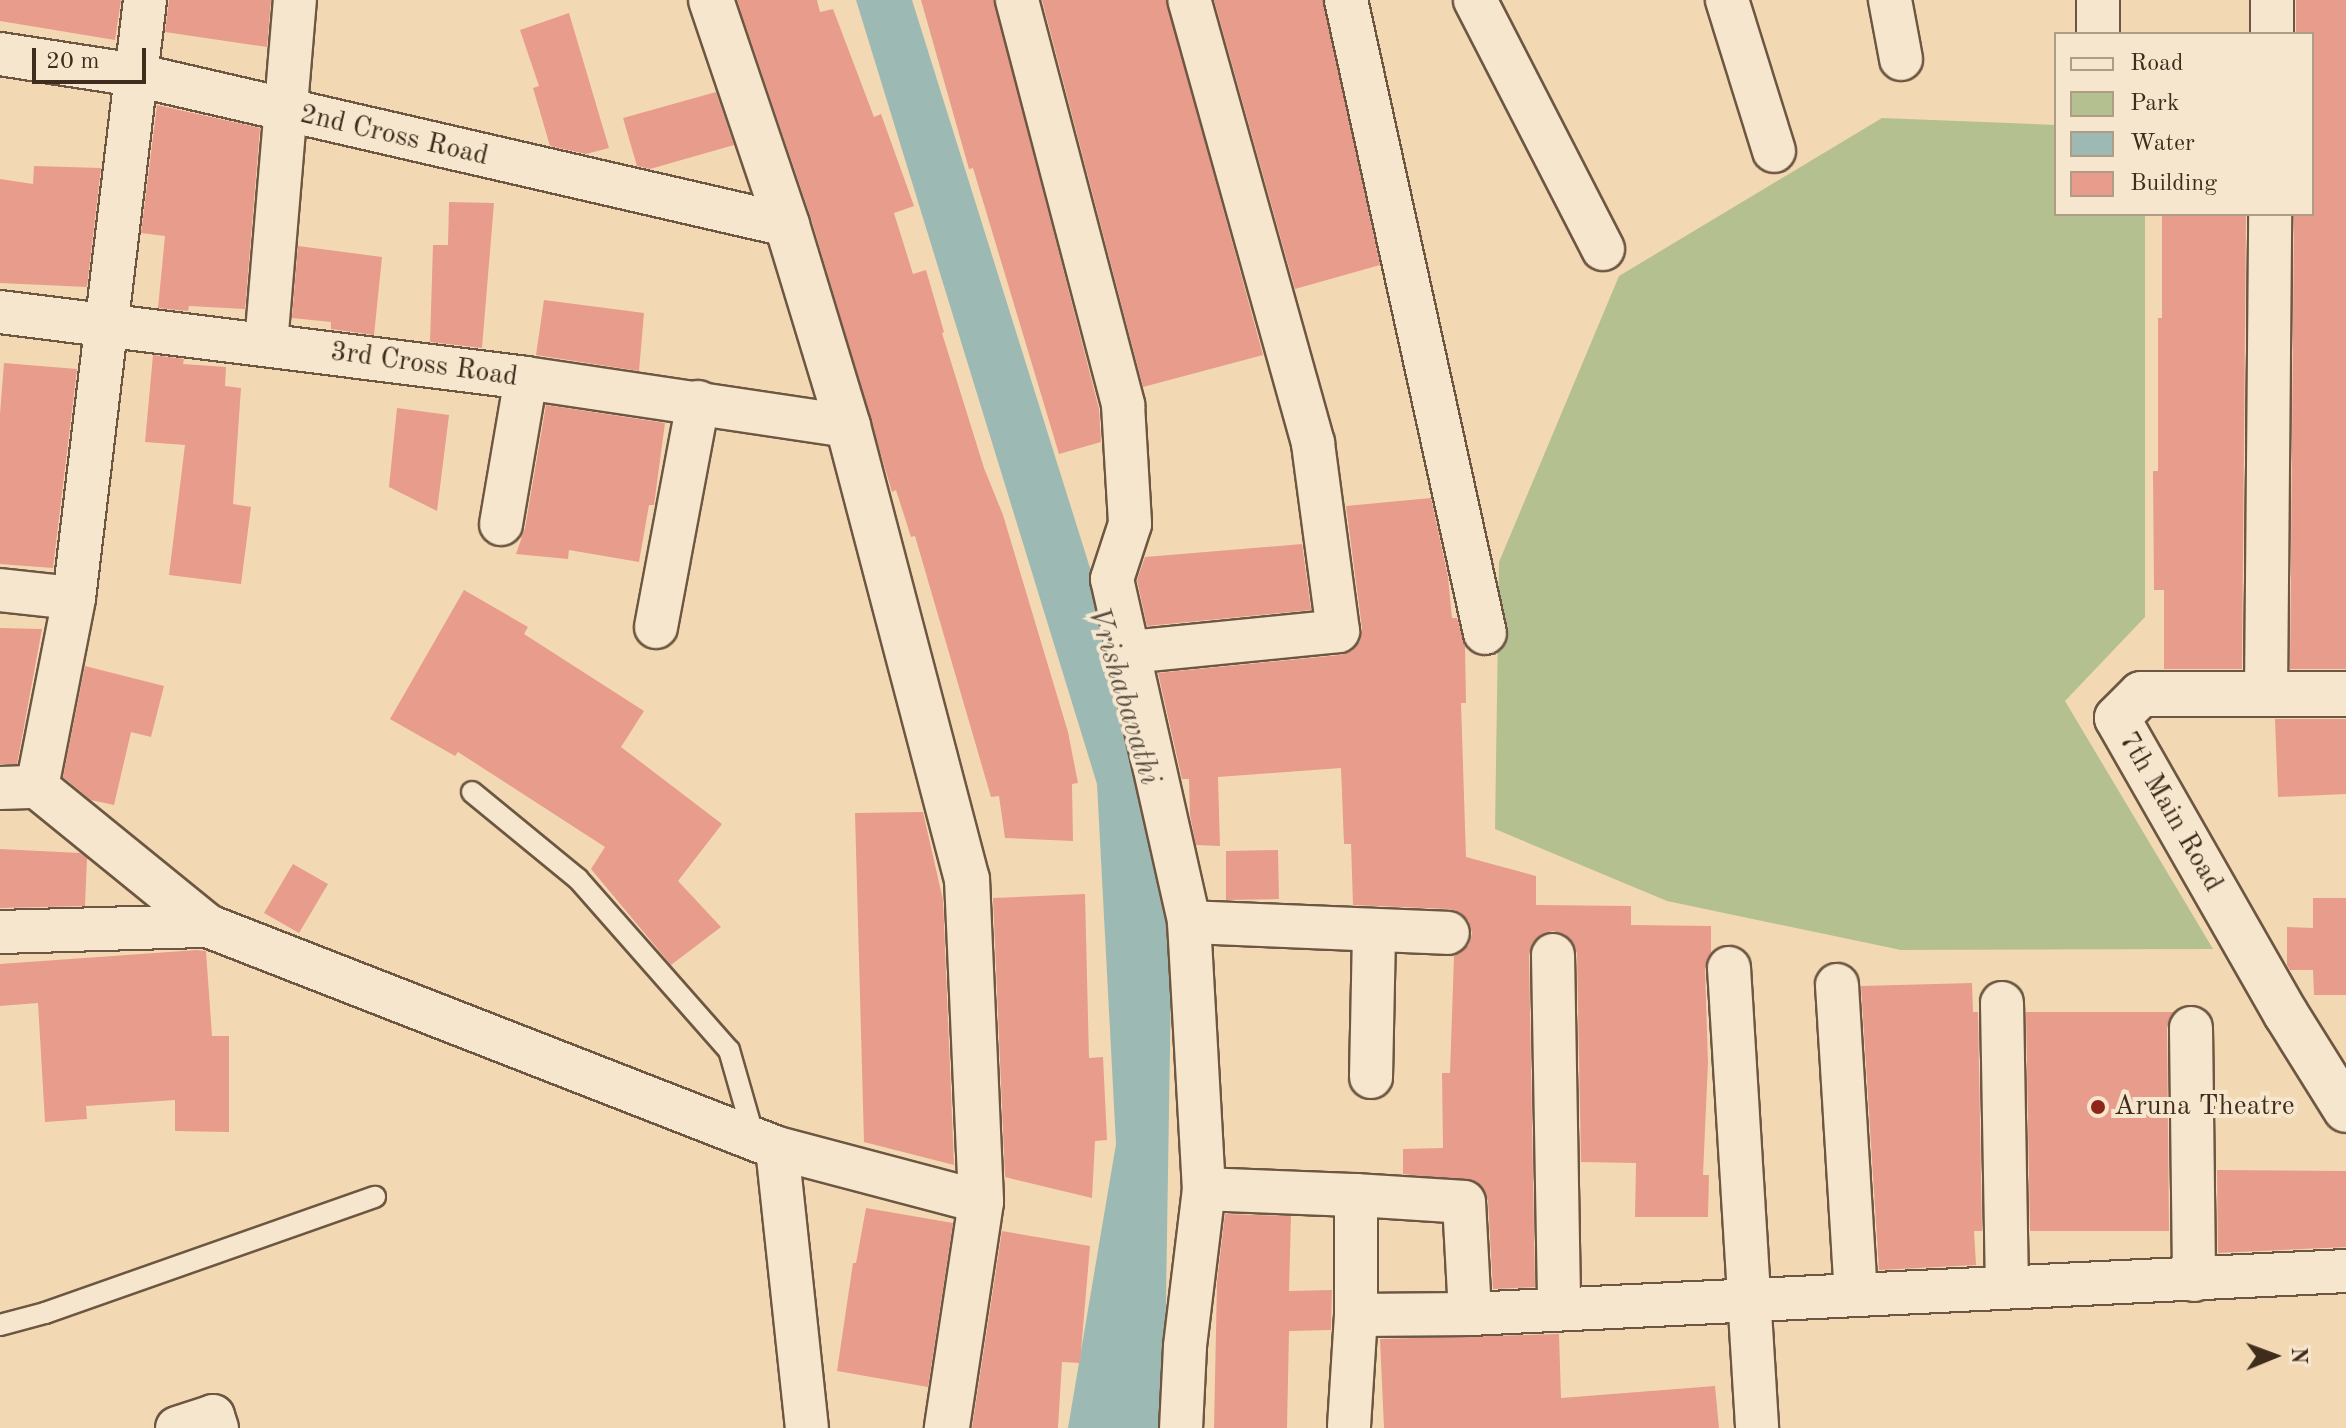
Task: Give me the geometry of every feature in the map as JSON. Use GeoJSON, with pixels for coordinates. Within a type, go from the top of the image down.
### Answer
{"type":"FeatureCollection","features":[{"type":"Feature","properties":{"kind":"street"},"geometry":{"type":"LineString","coordinates":[[145,0],[74,598],[18,788],[208,926],[762,1142],[981,1202]]}},
{"type":"Feature","properties":{"kind":"street"},"geometry":{"type":"LineString","coordinates":[[266,344],[283,110],[295,0]]}},
{"type":"Feature","properties":{"kind":"street"},"geometry":{"type":"LineString","coordinates":[[711,0],[787,225],[848,426],[967,879],[981,1202],[947,1428]]}},
{"type":"Feature","properties":{"kind":"street"},"geometry":{"type":"LineString","coordinates":[[1017,0],[1123,405],[1130,524],[1112,579],[1189,922],[1204,1189],[1185,1347],[1181,1428]]}},
{"type":"Feature","properties":{"kind":"street"},"geometry":{"type":"LineString","coordinates":[[1129,652],[1338,631],[1313,443],[1189,0]]}},
{"type":"Feature","properties":{"kind":"street"},"geometry":{"type":"LineString","coordinates":[[1346,0],[1485,633]]}},
{"type":"Feature","properties":{"kind":"street"},"geometry":{"type":"LineString","coordinates":[[1475,0],[1603,249]]}},
{"type":"Feature","properties":{"kind":"street"},"geometry":{"type":"LineString","coordinates":[[1727,0],[1774,151]]}},
{"type":"Feature","properties":{"kind":"street"},"geometry":{"type":"LineString","coordinates":[[1890,0],[1901,59]]}},
{"type":"Feature","properties":{"kind":"street"},"geometry":{"type":"LineString","coordinates":[[2098,0],[2098,32]]}},
{"type":"Feature","properties":{"kind":"street"},"geometry":{"type":"LineString","coordinates":[[2272,0],[2272,32]]}},
{"type":"Feature","properties":{"kind":"street","name":"2nd Cross Road"},"geometry":{"type":"LineString","coordinates":[[0,54],[136,75],[787,225]]}},
{"type":"Feature","properties":{"kind":"street"},"geometry":{"type":"LineString","coordinates":[[2266,695],[2270,216]]}},
{"type":"Feature","properties":{"kind":"street","name":"3rd Cross Road"},"geometry":{"type":"LineString","coordinates":[[0,312],[526,378],[848,426]]}},
{"type":"Feature","properties":{"kind":"street"},"geometry":{"type":"LineString","coordinates":[[501,524],[526,378]]}},
{"type":"Feature","properties":{"kind":"street"},"geometry":{"type":"LineString","coordinates":[[656,627],[698,402]]}},
{"type":"Feature","properties":{"kind":"street"},"geometry":{"type":"LineString","coordinates":[[0,590],[74,598]]}},
{"type":"Feature","properties":{"kind":"street","name":"7th Main Road"},"geometry":{"type":"LineString","coordinates":[[2346,694],[2141,694],[2117,718],[2286,1014],[2346,1110]]}},
{"type":"Feature","properties":{"kind":"street"},"geometry":{"type":"LineString","coordinates":[[1189,922],[1448,933]]}},
{"type":"Feature","properties":{"kind":"street"},"geometry":{"type":"LineString","coordinates":[[0,932],[208,926]]}},
{"type":"Feature","properties":{"kind":"street"},"geometry":{"type":"LineString","coordinates":[[1371,1077],[1374,930]]}},
{"type":"Feature","properties":{"kind":"street"},"geometry":{"type":"LineString","coordinates":[[1553,955],[1559,1308]]}},
{"type":"Feature","properties":{"kind":"street"},"geometry":{"type":"LineString","coordinates":[[1729,968],[1757,1428]]}},
{"type":"Feature","properties":{"kind":"street"},"geometry":{"type":"LineString","coordinates":[[1837,985],[1856,1294]]}},
{"type":"Feature","properties":{"kind":"street"},"geometry":{"type":"LineString","coordinates":[[2002,1003],[2007,1287]]}},
{"type":"Feature","properties":{"kind":"street"},"geometry":{"type":"LineString","coordinates":[[2191,1028],[2194,1280]]}},
{"type":"Feature","properties":{"kind":"street"},"geometry":{"type":"LineString","coordinates":[[762,1142],[807,1428]]}},
{"type":"Feature","properties":{"kind":"street"},"geometry":{"type":"LineString","coordinates":[[1204,1189],[1464,1202],[1470,1314]]}},
{"type":"Feature","properties":{"kind":"street"},"geometry":{"type":"LineString","coordinates":[[1349,1427],[1356,1315],[1356,1195]]}},
{"type":"Feature","properties":{"kind":"street"},"geometry":{"type":"LineString","coordinates":[[1356,1315],[1470,1314],[2346,1271]]}},
{"type":"Feature","properties":{"kind":"street"},"geometry":{"type":"LineString","coordinates":[[177,1428],[213,1416],[217,1428]]}},
{"type":"Feature","properties":{"kind":"lane"},"geometry":{"type":"LineString","coordinates":[[472,792],[578,879],[729,1050],[750,1123],[762,1142]]}},
{"type":"Feature","properties":{"kind":"lane"},"geometry":{"type":"LineString","coordinates":[[0,1325],[45,1313],[375,1197]]}},
{"type":"Feature","properties":{"kind":"green space"},"geometry":{"type":"Polygon","coordinates":[[[1882,118],[2054,125],[2054,216],[2145,216],[2145,617],[2065,701],[2213,949],[1901,950],[1667,901],[1495,829],[1499,562],[1619,276],[1882,118]]]}},
{"type":"Feature","properties":{"kind":"water"},"geometry":{"type":"Polygon","coordinates":[[[856,0],[912,0],[1101,603],[1172,920],[1165,1363],[1158,1428],[1068,1428],[1116,1144],[1097,784],[856,0]]]}},
{"type":"Feature","properties":{"kind":"building"},"geometry":{"type":"Polygon","coordinates":[[[0,0],[121,0],[115,40],[0,21],[0,0]]]}},
{"type":"Feature","properties":{"kind":"building"},"geometry":{"type":"Polygon","coordinates":[[[169,0],[271,0],[267,47],[165,32],[169,0]]]}},
{"type":"Feature","properties":{"kind":"building"},"geometry":{"type":"Polygon","coordinates":[[[737,0],[817,0],[820,12],[833,9],[874,117],[881,114],[914,206],[894,213],[913,274],[926,270],[942,333],[984,468],[1003,515],[1068,732],[1078,783],[1072,784],[1073,841],[1005,838],[999,796],[991,797],[915,536],[911,537],[896,490],[892,492],[811,218],[737,0]]]}},
{"type":"Feature","properties":{"kind":"building"},"geometry":{"type":"Polygon","coordinates":[[[921,0],[994,0],[1099,409],[1101,442],[1059,454],[973,168],[969,169],[921,0]]]}},
{"type":"Feature","properties":{"kind":"building"},"geometry":{"type":"Polygon","coordinates":[[[1042,0],[1166,0],[1263,355],[1143,387],[1042,0]]]}},
{"type":"Feature","properties":{"kind":"building"},"geometry":{"type":"Polygon","coordinates":[[[1214,0],[1323,0],[1380,265],[1295,289],[1214,0]]]}},
{"type":"Feature","properties":{"kind":"building"},"geometry":{"type":"Polygon","coordinates":[[[2296,0],[2346,0],[2346,669],[2290,669],[2294,216],[2314,216],[2314,32],[2296,32],[2296,0]]]}},
{"type":"Feature","properties":{"kind":"building"},"geometry":{"type":"Polygon","coordinates":[[[569,13],[609,148],[586,154],[550,146],[533,88],[539,86],[520,30],[569,13]]]}},
{"type":"Feature","properties":{"kind":"building"},"geometry":{"type":"Polygon","coordinates":[[[716,92],[734,145],[650,169],[637,166],[623,118],[716,92]]]}},
{"type":"Feature","properties":{"kind":"building"},"geometry":{"type":"Polygon","coordinates":[[[157,105],[260,128],[245,309],[189,306],[188,311],[158,308],[165,236],[141,233],[157,105]]]}},
{"type":"Feature","properties":{"kind":"building"},"geometry":{"type":"Polygon","coordinates":[[[34,166],[101,168],[87,287],[0,283],[0,179],[33,184],[34,166]]]}},
{"type":"Feature","properties":{"kind":"building"},"geometry":{"type":"Polygon","coordinates":[[[449,202],[494,203],[482,348],[430,342],[433,245],[448,245],[449,202]]]}},
{"type":"Feature","properties":{"kind":"building"},"geometry":{"type":"Polygon","coordinates":[[[2162,216],[2246,216],[2242,669],[2164,669],[2164,590],[2154,590],[2153,471],[2158,471],[2158,318],[2162,318],[2162,216]]]}},
{"type":"Feature","properties":{"kind":"building"},"geometry":{"type":"Polygon","coordinates":[[[298,246],[382,257],[374,335],[331,329],[331,322],[292,318],[298,246]]]}},
{"type":"Feature","properties":{"kind":"building"},"geometry":{"type":"Polygon","coordinates":[[[544,300],[644,313],[639,371],[536,355],[544,300]]]}},
{"type":"Feature","properties":{"kind":"building"},"geometry":{"type":"Polygon","coordinates":[[[153,355],[184,359],[183,364],[226,367],[225,386],[241,388],[233,504],[251,507],[241,584],[169,575],[185,445],[145,442],[153,355]]]}},
{"type":"Feature","properties":{"kind":"building"},"geometry":{"type":"Polygon","coordinates":[[[4,363],[77,369],[53,568],[0,564],[0,414],[4,363]]]}},
{"type":"Feature","properties":{"kind":"building"},"geometry":{"type":"Polygon","coordinates":[[[546,405],[665,423],[654,505],[649,505],[639,562],[569,550],[568,559],[516,554],[525,528],[546,405]]]}},
{"type":"Feature","properties":{"kind":"building"},"geometry":{"type":"Polygon","coordinates":[[[397,408],[449,415],[437,511],[389,487],[397,408]]]}},
{"type":"Feature","properties":{"kind":"building"},"geometry":{"type":"Polygon","coordinates":[[[1431,498],[1448,577],[1452,618],[1457,618],[1465,646],[1466,703],[1461,703],[1466,857],[1536,876],[1536,905],[1631,906],[1631,925],[1711,926],[1711,953],[1705,969],[1708,1062],[1703,1175],[1709,1175],[1708,1217],[1635,1217],[1636,1163],[1581,1162],[1577,954],[1573,942],[1564,934],[1553,931],[1540,935],[1532,944],[1529,955],[1535,1287],[1493,1289],[1488,1201],[1477,1182],[1403,1174],[1403,1149],[1443,1148],[1442,1073],[1450,1073],[1454,956],[1469,945],[1472,933],[1469,921],[1460,912],[1449,909],[1353,905],[1351,844],[1344,844],[1341,768],[1218,777],[1220,846],[1196,845],[1190,815],[1189,779],[1182,779],[1158,673],[1340,655],[1352,651],[1360,641],[1362,628],[1346,506],[1431,498]]]}},
{"type":"Feature","properties":{"kind":"building"},"geometry":{"type":"Polygon","coordinates":[[[1302,544],[1311,610],[1147,626],[1137,580],[1145,557],[1302,544]]]}},
{"type":"Feature","properties":{"kind":"building"},"geometry":{"type":"Polygon","coordinates":[[[464,590],[528,627],[524,634],[644,711],[621,747],[722,824],[678,881],[721,927],[671,965],[591,869],[605,847],[458,752],[455,756],[390,719],[464,590]]]}},
{"type":"Feature","properties":{"kind":"building"},"geometry":{"type":"Polygon","coordinates":[[[0,628],[42,629],[17,764],[0,764],[0,628]]]}},
{"type":"Feature","properties":{"kind":"building"},"geometry":{"type":"Polygon","coordinates":[[[85,666],[164,686],[151,737],[131,732],[114,805],[91,800],[63,777],[85,666]]]}},
{"type":"Feature","properties":{"kind":"building"},"geometry":{"type":"Polygon","coordinates":[[[2275,719],[2346,719],[2346,794],[2278,797],[2275,719]]]}},
{"type":"Feature","properties":{"kind":"building"},"geometry":{"type":"Polygon","coordinates":[[[923,812],[943,900],[954,1165],[864,1142],[855,813],[923,812]]]}},
{"type":"Feature","properties":{"kind":"building"},"geometry":{"type":"Polygon","coordinates":[[[0,849],[80,853],[87,858],[85,906],[0,908],[0,849]]]}},
{"type":"Feature","properties":{"kind":"building"},"geometry":{"type":"Polygon","coordinates":[[[1278,850],[1279,899],[1226,900],[1226,851],[1278,850]]]}},
{"type":"Feature","properties":{"kind":"building"},"geometry":{"type":"Polygon","coordinates":[[[293,864],[328,884],[299,933],[264,913],[293,864]]]}},
{"type":"Feature","properties":{"kind":"building"},"geometry":{"type":"Polygon","coordinates":[[[1085,894],[1089,1058],[1103,1057],[1107,1140],[1095,1141],[1092,1198],[1005,1177],[993,898],[1085,894]]]}},
{"type":"Feature","properties":{"kind":"building"},"geometry":{"type":"Polygon","coordinates":[[[2313,898],[2346,898],[2346,995],[2314,995],[2313,970],[2290,970],[2287,965],[2287,927],[2313,928],[2313,898]]]}},
{"type":"Feature","properties":{"kind":"building"},"geometry":{"type":"Polygon","coordinates":[[[206,951],[212,1036],[229,1036],[229,1132],[175,1131],[175,1100],[86,1106],[87,1119],[45,1122],[38,1003],[0,1006],[0,964],[206,951]]]}},
{"type":"Feature","properties":{"kind":"building"},"geometry":{"type":"Polygon","coordinates":[[[1972,983],[1973,1012],[1978,1012],[1982,1231],[1974,1231],[1976,1265],[1879,1270],[1861,986],[1972,983]]]}},
{"type":"Feature","properties":{"kind":"building"},"geometry":{"type":"Polygon","coordinates":[[[2026,1012],[2174,1012],[2167,1028],[2169,1231],[2030,1231],[2026,1012]]]}},
{"type":"Feature","properties":{"kind":"building"},"geometry":{"type":"Polygon","coordinates":[[[2217,1170],[2346,1171],[2346,1247],[2218,1253],[2217,1170]]]}},
{"type":"Feature","properties":{"kind":"building"},"geometry":{"type":"Polygon","coordinates":[[[866,1208],[953,1223],[928,1387],[837,1371],[853,1263],[856,1263],[866,1208]]]}},
{"type":"Feature","properties":{"kind":"building"},"geometry":{"type":"Polygon","coordinates":[[[1225,1214],[1291,1216],[1289,1291],[1332,1290],[1331,1330],[1289,1331],[1287,1428],[1214,1428],[1217,1282],[1225,1214]]]}},
{"type":"Feature","properties":{"kind":"building"},"geometry":{"type":"Polygon","coordinates":[[[1002,1231],[1090,1246],[1080,1363],[1062,1362],[1058,1428],[972,1428],[1002,1231]]]}},
{"type":"Feature","properties":{"kind":"building"},"geometry":{"type":"Polygon","coordinates":[[[1559,1334],[1561,1398],[1715,1386],[1719,1428],[1384,1428],[1380,1339],[1559,1334]]]}},
{"type":"Feature","properties":{"kind":"place","name":"Aruna Theatre"},"geometry":{"type":"Point","coordinates":[2098,1107]}},
{"type":"Feature","properties":{"kind":"water label","name":"Vrishabavathi"},"geometry":{"type":"Point","coordinates":[1123,696]}}]}
